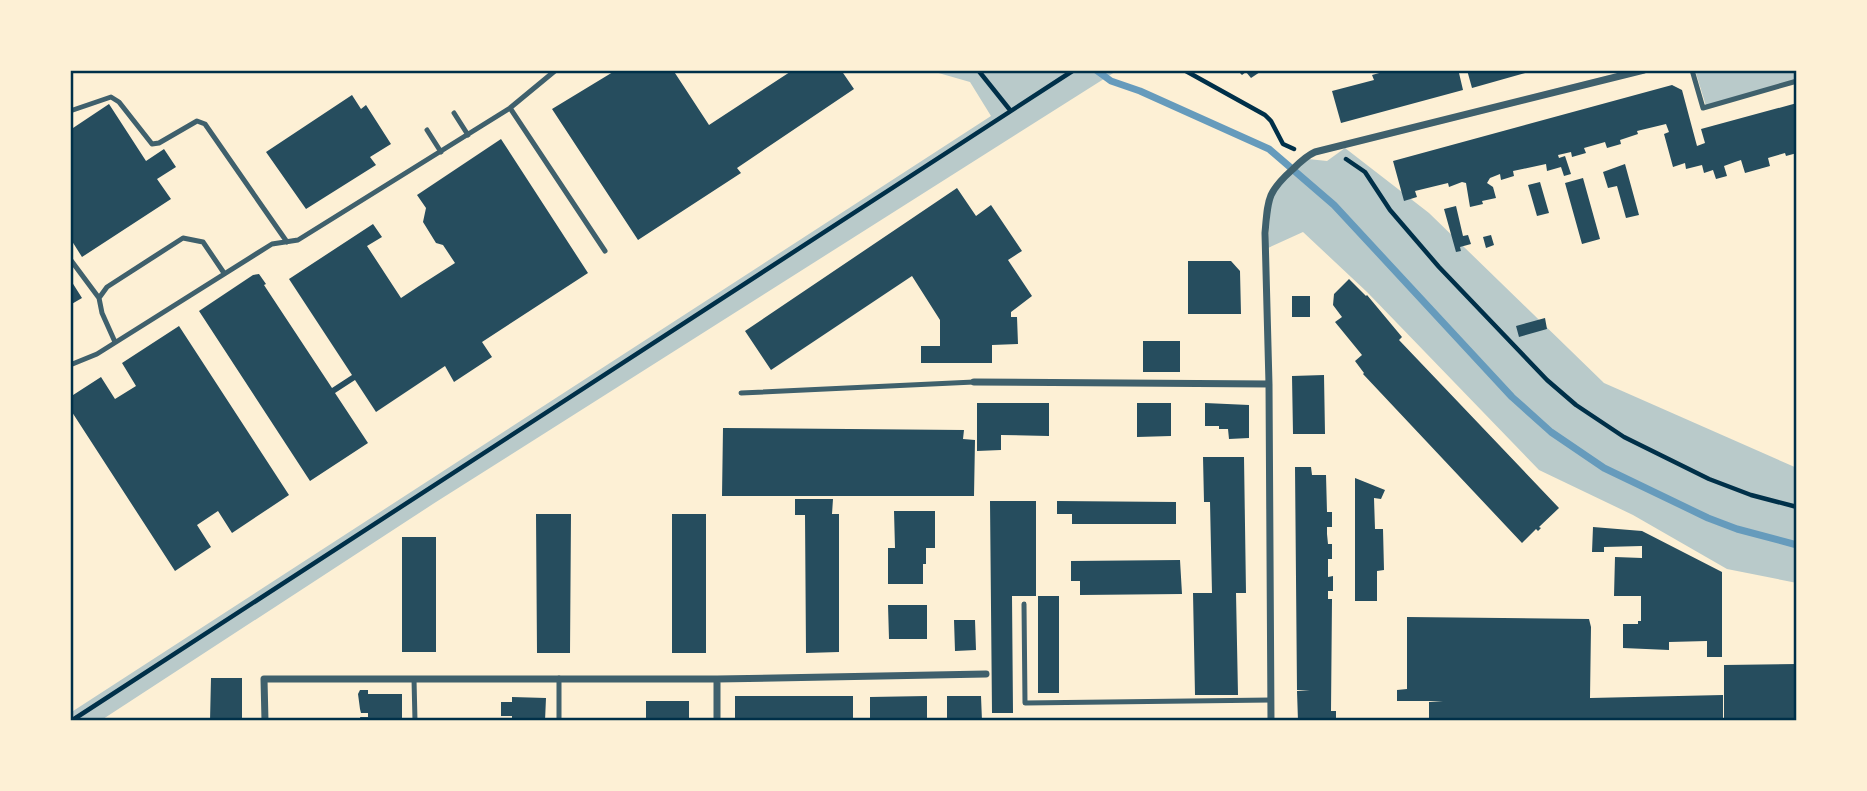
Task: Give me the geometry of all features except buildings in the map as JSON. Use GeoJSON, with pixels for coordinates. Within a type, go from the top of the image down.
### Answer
{"type":"FeatureCollection","features":[{"type":"Feature","properties":{"kind":"street"},"geometry":{"type":"LineString","coordinates":[[1271,721],[1269,384],[1265,233],[1267,208],[1273,187],[1308,155],[1315,152],[1644,70]]}},
{"type":"Feature","properties":{"kind":"street"},"geometry":{"type":"LineString","coordinates":[[974,382],[1269,384]]}},
{"type":"Feature","properties":{"kind":"street"},"geometry":{"type":"LineString","coordinates":[[265,721],[264,679],[717,679],[986,674]]}},
{"type":"Feature","properties":{"kind":"street"},"geometry":{"type":"LineString","coordinates":[[717,679],[717,721]]}},
{"type":"Feature","properties":{"kind":"lane"},"geometry":{"type":"LineString","coordinates":[[70,365],[97,354],[272,244],[298,240],[510,108],[556,70]]}},
{"type":"Feature","properties":{"kind":"lane"},"geometry":{"type":"LineString","coordinates":[[1692,70],[1703,108],[1797,81]]}},
{"type":"Feature","properties":{"kind":"lane"},"geometry":{"type":"LineString","coordinates":[[70,111],[111,97],[119,102],[152,144],[159,143],[197,121],[205,124],[287,242]]}},
{"type":"Feature","properties":{"kind":"lane"},"geometry":{"type":"LineString","coordinates":[[510,108],[605,251]]}},
{"type":"Feature","properties":{"kind":"lane"},"geometry":{"type":"LineString","coordinates":[[454,113],[468,135]]}},
{"type":"Feature","properties":{"kind":"lane"},"geometry":{"type":"LineString","coordinates":[[427,130],[441,152]]}},
{"type":"Feature","properties":{"kind":"lane"},"geometry":{"type":"LineString","coordinates":[[99,298],[107,287],[183,238],[203,242],[224,273]]}},
{"type":"Feature","properties":{"kind":"lane"},"geometry":{"type":"LineString","coordinates":[[70,260],[99,298],[102,313],[115,342]]}},
{"type":"Feature","properties":{"kind":"lane"},"geometry":{"type":"LineString","coordinates":[[741,393],[974,382]]}},
{"type":"Feature","properties":{"kind":"lane"},"geometry":{"type":"LineString","coordinates":[[1024,604],[1025,703],[1271,700]]}},
{"type":"Feature","properties":{"kind":"lane"},"geometry":{"type":"LineString","coordinates":[[559,678],[559,721]]}},
{"type":"Feature","properties":{"kind":"lane"},"geometry":{"type":"LineString","coordinates":[[414,679],[415,721]]}},
{"type":"Feature","properties":{"kind":"path"},"geometry":{"type":"LineString","coordinates":[[978,70],[1010,110]]}},
{"type":"Feature","properties":{"kind":"path"},"geometry":{"type":"LineString","coordinates":[[1184,70],[1256,109],[1271,121],[1283,144]]}},
{"type":"Feature","properties":{"kind":"path"},"geometry":{"type":"LineString","coordinates":[[71,721],[1072,71]]}},
{"type":"Feature","properties":{"kind":"path"},"geometry":{"type":"LineString","coordinates":[[1329,149],[1365,172],[1390,210],[1439,267],[1547,380],[1593,419],[1709,479],[1751,495],[1797,507]]}},
{"type":"Feature","properties":{"kind":"shaded area"},"geometry":{"type":"Polygon","coordinates":[[[928,70],[1118,70],[436,502],[100,721],[70,721],[70,713],[991,116],[970,82],[928,70]]]}},
{"type":"Feature","properties":{"kind":"shaded area"},"geometry":{"type":"Polygon","coordinates":[[[1695,70],[1797,70],[1797,79],[1706,106],[1695,70]]]}},
{"type":"Feature","properties":{"kind":"shaded area"},"geometry":{"type":"Polygon","coordinates":[[[1345,148],[1429,213],[1604,383],[1797,468],[1797,583],[1727,569],[1633,515],[1539,470],[1367,292],[1303,232],[1268,248],[1270,209],[1275,189],[1308,159],[1327,161],[1345,148]]]}},
{"type":"Feature","properties":{"kind":"waterway"},"geometry":{"type":"LineString","coordinates":[[1096,70],[1111,81],[1140,91],[1269,149],[1334,205],[1512,397],[1551,432],[1604,468],[1708,518],[1737,529],[1797,545]]}}]}
